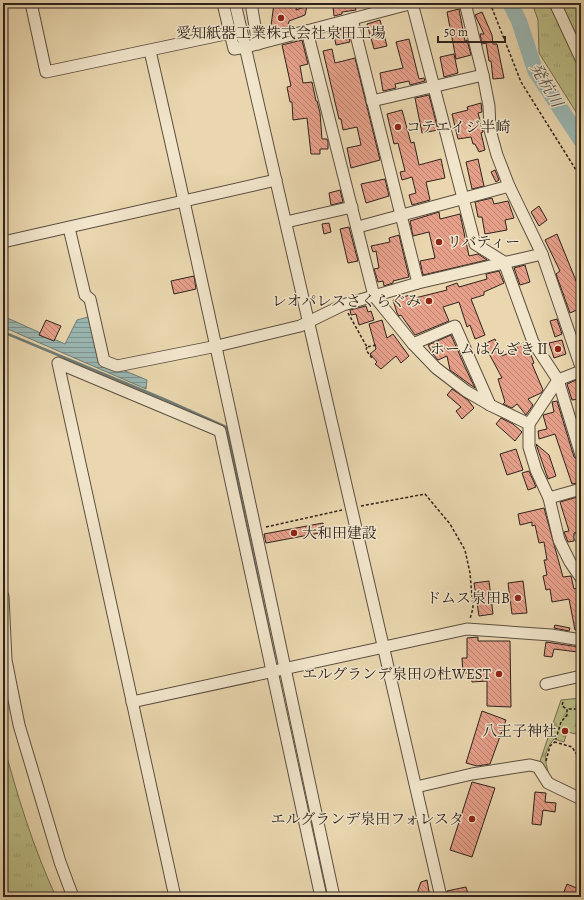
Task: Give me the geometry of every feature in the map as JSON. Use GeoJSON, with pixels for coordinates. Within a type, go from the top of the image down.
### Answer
{"type":"FeatureCollection","features":[{"type":"Feature","properties":{"kind":"street"},"geometry":{"type":"LineString","coordinates":[[31,3],[46,72],[230,33]]}},
{"type":"Feature","properties":{"kind":"street"},"geometry":{"type":"LineString","coordinates":[[223,3],[234,49],[412,3],[475,244],[504,262],[533,342],[558,380],[581,455]]}},
{"type":"Feature","properties":{"kind":"street"},"geometry":{"type":"LineString","coordinates":[[235,3],[441,897]]}},
{"type":"Feature","properties":{"kind":"street"},"geometry":{"type":"LineString","coordinates":[[251,3],[258,44]]}},
{"type":"Feature","properties":{"kind":"street"},"geometry":{"type":"LineString","coordinates":[[465,3],[483,75],[489,106],[490,130],[497,155],[509,186],[542,254],[581,368]]}},
{"type":"Feature","properties":{"kind":"street"},"geometry":{"type":"LineString","coordinates":[[555,3],[581,59]]}},
{"type":"Feature","properties":{"kind":"street"},"geometry":{"type":"LineString","coordinates":[[352,19],[418,283]]}},
{"type":"Feature","properties":{"kind":"street"},"geometry":{"type":"LineString","coordinates":[[307,31],[358,227],[374,296],[413,344],[436,368],[466,391],[490,405],[529,424]]}},
{"type":"Feature","properties":{"kind":"street"},"geometry":{"type":"LineString","coordinates":[[150,51],[217,346],[254,530],[286,669],[334,897]]}},
{"type":"Feature","properties":{"kind":"street"},"geometry":{"type":"LineString","coordinates":[[372,101],[483,75]]}},
{"type":"Feature","properties":{"kind":"street"},"geometry":{"type":"LineString","coordinates":[[3,242],[185,202],[276,180]]}},
{"type":"Feature","properties":{"kind":"street"},"geometry":{"type":"LineString","coordinates":[[358,227],[509,186]]}},
{"type":"Feature","properties":{"kind":"street"},"geometry":{"type":"LineString","coordinates":[[286,222],[352,207]]}},
{"type":"Feature","properties":{"kind":"street"},"geometry":{"type":"LineString","coordinates":[[69,228],[85,295],[90,299],[104,361],[118,366],[217,346],[300,326],[343,305],[418,283],[459,275],[504,262],[542,254]]}},
{"type":"Feature","properties":{"kind":"street"},"geometry":{"type":"LineString","coordinates":[[413,344],[455,326],[490,405]]}},
{"type":"Feature","properties":{"kind":"street"},"geometry":{"type":"LineString","coordinates":[[175,897],[58,363],[220,432],[321,897]]}},
{"type":"Feature","properties":{"kind":"street"},"geometry":{"type":"LineString","coordinates":[[581,371],[558,380],[529,424],[530,447],[536,470],[549,498],[559,540],[581,578]]}},
{"type":"Feature","properties":{"kind":"street"},"geometry":{"type":"LineString","coordinates":[[221,437],[234,434]]}},
{"type":"Feature","properties":{"kind":"street"},"geometry":{"type":"LineString","coordinates":[[549,498],[581,489]]}},
{"type":"Feature","properties":{"kind":"street"},"geometry":{"type":"LineString","coordinates":[[3,596],[6,660],[19,725],[60,862],[73,897]]}},
{"type":"Feature","properties":{"kind":"street"},"geometry":{"type":"LineString","coordinates":[[132,702],[467,629],[551,635],[581,640]]}},
{"type":"Feature","properties":{"kind":"street"},"geometry":{"type":"LineString","coordinates":[[546,684],[581,676]]}},
{"type":"Feature","properties":{"kind":"street"},"geometry":{"type":"LineString","coordinates":[[416,787],[472,774],[530,765],[538,767],[548,783],[581,798]]}},
{"type":"Feature","properties":{"kind":"path"},"geometry":{"type":"LineString","coordinates":[[490,3],[521,82],[581,178]]}},
{"type":"Feature","properties":{"kind":"path"},"geometry":{"type":"LineString","coordinates":[[343,305],[367,347],[366,350],[372,358]]}},
{"type":"Feature","properties":{"kind":"path"},"geometry":{"type":"LineString","coordinates":[[367,347],[376,345]]}},
{"type":"Feature","properties":{"kind":"path"},"geometry":{"type":"LineString","coordinates":[[254,530],[352,508],[425,494],[450,524],[465,550],[470,573],[473,608],[467,629]]}},
{"type":"Feature","properties":{"kind":"path"},"geometry":{"type":"LineString","coordinates":[[563,702],[562,706],[567,708],[581,709]]}},
{"type":"Feature","properties":{"kind":"path"},"geometry":{"type":"LineString","coordinates":[[547,765],[545,759],[550,746],[555,742],[561,722],[567,715],[567,708]]}},
{"type":"Feature","properties":{"kind":"path"},"geometry":{"type":"LineString","coordinates":[[555,742],[572,747],[577,755],[581,777]]}},
{"type":"Feature","properties":{"kind":"path"},"geometry":{"type":"LineString","coordinates":[[577,755],[581,753]]}},
{"type":"Feature","properties":{"kind":"green space"},"geometry":{"type":"Polygon","coordinates":[[[532,3],[581,3],[581,120],[539,53],[538,20],[532,3]]]}},
{"type":"Feature","properties":{"kind":"green space"},"geometry":{"type":"Polygon","coordinates":[[[581,698],[581,724],[579,724],[576,734],[567,732],[564,742],[554,739],[546,753],[546,758],[550,778],[580,792],[581,795],[547,779],[539,764],[561,700],[581,698]]]}},
{"type":"Feature","properties":{"kind":"green space"},"geometry":{"type":"Polygon","coordinates":[[[3,742],[26,821],[56,897],[3,897],[3,742]]]}},
{"type":"Feature","properties":{"kind":"water"},"geometry":{"type":"Polygon","coordinates":[[[3,316],[65,344],[77,320],[88,317],[95,322],[106,363],[147,380],[146,389],[3,327],[3,316]]]}},
{"type":"Feature","properties":{"kind":"building","name":"愛知紙器工業株式会社泉田工場"},"geometry":{"type":"Polygon","coordinates":[[[274,3],[297,3],[296,10],[307,6],[305,15],[289,21],[288,29],[271,26],[274,3]]]}},
{"type":"Feature","properties":{"kind":"building"},"geometry":{"type":"Polygon","coordinates":[[[354,3],[356,10],[342,12],[342,14],[334,16],[333,7],[354,3]]]}},
{"type":"Feature","properties":{"kind":"building"},"geometry":{"type":"Polygon","coordinates":[[[459,9],[465,41],[467,40],[471,55],[456,59],[447,12],[459,9]]]}},
{"type":"Feature","properties":{"kind":"building"},"geometry":{"type":"Polygon","coordinates":[[[482,12],[492,35],[493,44],[497,44],[504,78],[493,79],[491,61],[489,61],[486,43],[482,44],[480,34],[484,34],[475,15],[482,12]]]}},
{"type":"Feature","properties":{"kind":"building"},"geometry":{"type":"Polygon","coordinates":[[[380,20],[387,46],[374,49],[367,24],[380,20]]]}},
{"type":"Feature","properties":{"kind":"building"},"geometry":{"type":"Polygon","coordinates":[[[347,28],[350,42],[336,45],[333,31],[347,28]]]}},
{"type":"Feature","properties":{"kind":"building"},"geometry":{"type":"Polygon","coordinates":[[[409,39],[419,79],[424,78],[425,81],[410,85],[409,81],[395,84],[396,88],[383,91],[380,73],[403,68],[396,42],[409,39]]]}},
{"type":"Feature","properties":{"kind":"building"},"geometry":{"type":"Polygon","coordinates":[[[302,40],[308,64],[300,66],[303,83],[312,82],[320,113],[322,139],[327,139],[328,141],[328,149],[320,149],[320,154],[311,154],[307,118],[293,120],[292,102],[290,102],[287,87],[291,86],[282,45],[302,40]]]}},
{"type":"Feature","properties":{"kind":"building"},"geometry":{"type":"Polygon","coordinates":[[[332,49],[335,63],[355,58],[380,160],[351,168],[347,148],[361,145],[357,127],[343,130],[341,119],[339,119],[323,51],[332,49]]]}},
{"type":"Feature","properties":{"kind":"building"},"geometry":{"type":"Polygon","coordinates":[[[454,54],[458,73],[444,77],[440,57],[454,54]]]}},
{"type":"Feature","properties":{"kind":"building"},"geometry":{"type":"Polygon","coordinates":[[[429,95],[438,130],[422,133],[415,98],[429,95]]]}},
{"type":"Feature","properties":{"kind":"building"},"geometry":{"type":"Polygon","coordinates":[[[481,103],[482,112],[478,113],[483,132],[481,133],[485,150],[479,152],[475,144],[473,144],[471,137],[458,139],[452,114],[468,110],[467,107],[481,103]]]}},
{"type":"Feature","properties":{"kind":"building"},"geometry":{"type":"Polygon","coordinates":[[[402,110],[411,143],[414,142],[419,165],[441,159],[445,178],[426,182],[430,200],[412,205],[409,195],[416,193],[412,177],[402,180],[400,172],[405,171],[398,143],[394,144],[387,114],[402,110]]]}},
{"type":"Feature","properties":{"kind":"building"},"geometry":{"type":"Polygon","coordinates":[[[478,159],[484,186],[472,189],[466,162],[478,159]]]}},
{"type":"Feature","properties":{"kind":"building"},"geometry":{"type":"Polygon","coordinates":[[[495,170],[499,180],[496,182],[491,172],[495,170]]]}},
{"type":"Feature","properties":{"kind":"building"},"geometry":{"type":"Polygon","coordinates":[[[385,179],[389,196],[366,203],[361,184],[385,179]]]}},
{"type":"Feature","properties":{"kind":"building"},"geometry":{"type":"Polygon","coordinates":[[[340,190],[343,202],[331,205],[329,193],[340,190]]]}},
{"type":"Feature","properties":{"kind":"building"},"geometry":{"type":"Polygon","coordinates":[[[492,198],[494,204],[508,201],[514,218],[505,220],[507,230],[485,234],[482,217],[478,217],[475,202],[492,198]]]}},
{"type":"Feature","properties":{"kind":"building"},"geometry":{"type":"Polygon","coordinates":[[[539,206],[547,220],[539,226],[531,212],[539,206]]]}},
{"type":"Feature","properties":{"kind":"building"},"geometry":{"type":"Polygon","coordinates":[[[439,212],[440,219],[460,214],[469,256],[478,254],[487,260],[423,275],[420,261],[435,258],[429,232],[413,236],[410,221],[439,212]]]}},
{"type":"Feature","properties":{"kind":"building"},"geometry":{"type":"Polygon","coordinates":[[[329,223],[331,232],[324,234],[322,224],[329,223]]]}},
{"type":"Feature","properties":{"kind":"building"},"geometry":{"type":"Polygon","coordinates":[[[349,227],[358,261],[348,263],[340,229],[349,227]]]}},
{"type":"Feature","properties":{"kind":"building"},"geometry":{"type":"Polygon","coordinates":[[[557,234],[581,293],[581,308],[570,313],[556,274],[560,271],[545,240],[557,234]]]}},
{"type":"Feature","properties":{"kind":"building"},"geometry":{"type":"Polygon","coordinates":[[[399,235],[409,277],[393,281],[393,283],[384,286],[383,281],[378,282],[374,269],[379,268],[376,251],[373,252],[371,246],[390,242],[389,238],[399,235]]]}},
{"type":"Feature","properties":{"kind":"building"},"geometry":{"type":"Polygon","coordinates":[[[525,265],[530,282],[520,285],[514,268],[525,265]]]}},
{"type":"Feature","properties":{"kind":"building"},"geometry":{"type":"Polygon","coordinates":[[[499,271],[504,283],[484,292],[484,295],[471,299],[485,335],[475,339],[470,325],[467,327],[459,302],[443,307],[449,321],[415,335],[401,315],[399,316],[397,313],[393,300],[410,295],[411,299],[447,290],[446,287],[457,283],[459,287],[487,279],[486,274],[499,271]]]}},
{"type":"Feature","properties":{"kind":"building"},"geometry":{"type":"Polygon","coordinates":[[[194,276],[196,289],[174,294],[171,281],[194,276]]]}},
{"type":"Feature","properties":{"kind":"building"},"geometry":{"type":"Polygon","coordinates":[[[366,306],[368,312],[371,311],[374,320],[359,325],[356,314],[351,315],[350,310],[366,306]]]}},
{"type":"Feature","properties":{"kind":"building"},"geometry":{"type":"Polygon","coordinates":[[[557,319],[562,334],[555,337],[550,321],[557,319]]]}},
{"type":"Feature","properties":{"kind":"building"},"geometry":{"type":"Polygon","coordinates":[[[46,320],[61,326],[54,341],[39,335],[46,320]]]}},
{"type":"Feature","properties":{"kind":"building"},"geometry":{"type":"Polygon","coordinates":[[[382,320],[387,338],[393,334],[409,356],[401,363],[396,356],[381,369],[375,364],[377,362],[370,354],[376,349],[369,324],[382,320]]]}},
{"type":"Feature","properties":{"kind":"building"},"geometry":{"type":"Polygon","coordinates":[[[451,335],[475,388],[450,370],[447,356],[438,360],[428,345],[451,335]]]}},
{"type":"Feature","properties":{"kind":"building"},"geometry":{"type":"Polygon","coordinates":[[[495,339],[502,356],[518,349],[516,345],[524,343],[529,356],[531,355],[534,363],[532,364],[543,390],[541,393],[528,399],[533,405],[526,415],[517,404],[512,408],[503,404],[505,402],[498,379],[502,378],[484,344],[495,339]]]}},
{"type":"Feature","properties":{"kind":"building","name":"ホームはんざきⅡ"},"geometry":{"type":"Polygon","coordinates":[[[562,340],[566,354],[554,358],[549,343],[562,340]]]}},
{"type":"Feature","properties":{"kind":"building"},"geometry":{"type":"Polygon","coordinates":[[[576,380],[579,399],[572,400],[567,384],[576,380]]]}},
{"type":"Feature","properties":{"kind":"building"},"geometry":{"type":"Polygon","coordinates":[[[452,389],[468,400],[474,408],[462,419],[456,411],[461,407],[447,395],[452,389]]]}},
{"type":"Feature","properties":{"kind":"building"},"geometry":{"type":"Polygon","coordinates":[[[557,401],[574,457],[581,462],[581,482],[572,484],[555,434],[539,439],[538,431],[547,429],[543,415],[554,412],[552,402],[557,401]]]}},
{"type":"Feature","properties":{"kind":"building"},"geometry":{"type":"Polygon","coordinates":[[[501,418],[513,424],[522,432],[515,441],[496,424],[501,418]]]}},
{"type":"Feature","properties":{"kind":"building"},"geometry":{"type":"Polygon","coordinates":[[[536,444],[549,455],[556,476],[548,479],[536,444]]]}},
{"type":"Feature","properties":{"kind":"building"},"geometry":{"type":"Polygon","coordinates":[[[516,449],[523,470],[507,475],[500,454],[516,449]]]}},
{"type":"Feature","properties":{"kind":"building"},"geometry":{"type":"Polygon","coordinates":[[[529,471],[536,487],[528,490],[522,473],[529,471]]]}},
{"type":"Feature","properties":{"kind":"building"},"geometry":{"type":"Polygon","coordinates":[[[581,496],[581,530],[574,533],[574,541],[568,542],[564,532],[569,531],[560,502],[581,496]]]}},
{"type":"Feature","properties":{"kind":"building"},"geometry":{"type":"Polygon","coordinates":[[[544,508],[563,577],[571,576],[574,589],[580,587],[581,628],[575,630],[569,599],[552,602],[550,589],[546,590],[543,576],[547,575],[544,560],[547,560],[544,542],[539,543],[535,525],[532,526],[532,522],[520,525],[518,514],[544,508]]]}},
{"type":"Feature","properties":{"kind":"building","name":"大和田建設"},"geometry":{"type":"Polygon","coordinates":[[[323,523],[325,532],[266,543],[264,534],[323,523]]]}},
{"type":"Feature","properties":{"kind":"building"},"geometry":{"type":"Polygon","coordinates":[[[489,581],[493,614],[479,616],[474,583],[489,581]]]}},
{"type":"Feature","properties":{"kind":"building","name":"ドムス泉田B"},"geometry":{"type":"Polygon","coordinates":[[[523,581],[527,613],[512,614],[508,583],[523,581]]]}},
{"type":"Feature","properties":{"kind":"building"},"geometry":{"type":"Polygon","coordinates":[[[555,625],[570,628],[569,631],[554,628],[555,625]]]}},
{"type":"Feature","properties":{"kind":"building","name":"エルグランデ泉田の杜WEST"},"geometry":{"type":"Polygon","coordinates":[[[478,637],[478,641],[510,641],[511,707],[487,706],[487,681],[472,682],[471,673],[463,673],[462,658],[467,658],[467,638],[478,637]]]}},
{"type":"Feature","properties":{"kind":"building"},"geometry":{"type":"Polygon","coordinates":[[[546,642],[579,647],[578,652],[554,649],[552,657],[544,656],[546,642]]]}},
{"type":"Feature","properties":{"kind":"building"},"geometry":{"type":"Polygon","coordinates":[[[482,711],[506,720],[490,764],[477,766],[466,763],[482,711]]]}},
{"type":"Feature","properties":{"kind":"building","name":"エルグランデ泉田フォレスタ"},"geometry":{"type":"Polygon","coordinates":[[[472,782],[495,788],[472,857],[450,850],[472,782]]]}},
{"type":"Feature","properties":{"kind":"building"},"geometry":{"type":"Polygon","coordinates":[[[535,792],[546,793],[545,802],[556,803],[555,812],[543,810],[541,825],[532,824],[535,792]]]}},
{"type":"Feature","properties":{"kind":"building"},"geometry":{"type":"Polygon","coordinates":[[[427,880],[430,897],[419,897],[418,890],[421,882],[427,880]]]}},
{"type":"Feature","properties":{"kind":"building"},"geometry":{"type":"Polygon","coordinates":[[[567,884],[581,890],[581,897],[562,897],[567,884]]]}},
{"type":"Feature","properties":{"kind":"building"},"geometry":{"type":"Polygon","coordinates":[[[466,887],[469,897],[448,897],[447,891],[466,887]]]}},
{"type":"Feature","properties":{"kind":"waterway","name":"発杭川"},"geometry":{"type":"LineString","coordinates":[[510,3],[519,21],[535,70],[581,140]]}},
{"type":"Feature","properties":{"kind":"waterway"},"geometry":{"type":"LineString","coordinates":[[3,332],[166,400],[226,427],[275,660]]}},
{"type":"Feature","properties":{"kind":"place","name":"愛知紙器工業株式会社泉田工場"},"geometry":{"type":"Point","coordinates":[281,18]}},
{"type":"Feature","properties":{"kind":"place","name":"コテエイジ半崎"},"geometry":{"type":"Point","coordinates":[398,127]}},
{"type":"Feature","properties":{"kind":"place","name":"リバティー"},"geometry":{"type":"Point","coordinates":[439,242]}},
{"type":"Feature","properties":{"kind":"place","name":"レオパレスさくらぐみ"},"geometry":{"type":"Point","coordinates":[429,301]}},
{"type":"Feature","properties":{"kind":"place","name":"ホームはんざきⅡ"},"geometry":{"type":"Point","coordinates":[558,349]}},
{"type":"Feature","properties":{"kind":"place","name":"大和田建設"},"geometry":{"type":"Point","coordinates":[294,533]}},
{"type":"Feature","properties":{"kind":"place","name":"ドムス泉田B"},"geometry":{"type":"Point","coordinates":[518,598]}},
{"type":"Feature","properties":{"kind":"place","name":"エルグランデ泉田の杜WEST"},"geometry":{"type":"Point","coordinates":[499,674]}},
{"type":"Feature","properties":{"kind":"place","name":"八王子神社"},"geometry":{"type":"Point","coordinates":[565,731]}},
{"type":"Feature","properties":{"kind":"place","name":"エルグランデ泉田フォレスタ"},"geometry":{"type":"Point","coordinates":[472,819]}}]}
